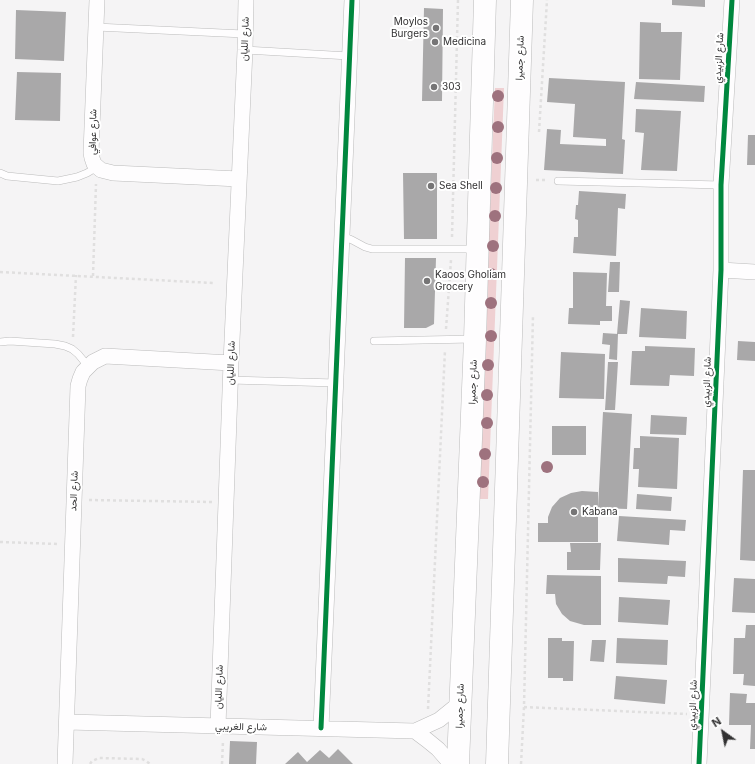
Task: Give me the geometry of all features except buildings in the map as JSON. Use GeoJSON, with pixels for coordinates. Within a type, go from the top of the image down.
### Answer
{"type":"FeatureCollection","features":[{"type":"Feature","properties":{"kind":"main road","name":"شارع جميرا"},"geometry":{"type":"LineString","coordinates":[[458,764],[475,339],[485,0]]}},
{"type":"Feature","properties":{"kind":"main road","name":"شارع جميرا"},"geometry":{"type":"LineString","coordinates":[[497,764],[522,0]]}},
{"type":"Feature","properties":{"kind":"street","name":"شارع عوافي"},"geometry":{"type":"LineString","coordinates":[[97,0],[91,153],[97,167],[105,172],[113,173],[239,179]]}},
{"type":"Feature","properties":{"kind":"street","name":"شارع الليان"},"geometry":{"type":"LineString","coordinates":[[221,726],[230,380],[246,0]]}},
{"type":"Feature","properties":{"kind":"street"},"geometry":{"type":"LineString","coordinates":[[321,728],[352,0]]}},
{"type":"Feature","properties":{"kind":"street","name":"شارع الزبيدي"},"geometry":{"type":"LineString","coordinates":[[699,764],[720,270],[721,185],[732,0]]}},
{"type":"Feature","properties":{"kind":"street"},"geometry":{"type":"LineString","coordinates":[[720,270],[755,272]]}},
{"type":"Feature","properties":{"kind":"street"},"geometry":{"type":"LineString","coordinates":[[87,367],[92,362],[105,356],[231,363]]}},
{"type":"Feature","properties":{"kind":"street","name":"شارع الحد"},"geometry":{"type":"LineString","coordinates":[[65,764],[78,386],[83,372],[87,367]]}},
{"type":"Feature","properties":{"kind":"street"},"geometry":{"type":"LineString","coordinates":[[451,764],[438,749],[427,740],[421,728],[444,716],[460,703]]}},
{"type":"Feature","properties":{"kind":"street","name":"شارع الغريبي"},"geometry":{"type":"LineString","coordinates":[[67,722],[321,728],[421,728]]}},
{"type":"Feature","properties":{"kind":"lane"},"geometry":{"type":"LineString","coordinates":[[96,27],[244,34]]}},
{"type":"Feature","properties":{"kind":"lane"},"geometry":{"type":"LineString","coordinates":[[245,50],[349,56]]}},
{"type":"Feature","properties":{"kind":"lane"},"geometry":{"type":"LineString","coordinates":[[0,173],[7,176],[58,181],[77,177],[97,167]]}},
{"type":"Feature","properties":{"kind":"lane"},"geometry":{"type":"LineString","coordinates":[[558,180],[721,185]]}},
{"type":"Feature","properties":{"kind":"lane"},"geometry":{"type":"LineString","coordinates":[[342,236],[372,249],[478,249]]}},
{"type":"Feature","properties":{"kind":"lane"},"geometry":{"type":"LineString","coordinates":[[374,341],[475,339]]}},
{"type":"Feature","properties":{"kind":"lane"},"geometry":{"type":"LineString","coordinates":[[0,342],[10,341],[65,346],[78,354],[84,360],[87,367]]}},
{"type":"Feature","properties":{"kind":"lane"},"geometry":{"type":"LineString","coordinates":[[230,380],[336,383]]}},
{"type":"Feature","properties":{"kind":"path"},"geometry":{"type":"LineString","coordinates":[[421,728],[452,249],[458,0]]}},
{"type":"Feature","properties":{"kind":"path"},"geometry":{"type":"LineString","coordinates":[[538,133],[546,0]]}},
{"type":"Feature","properties":{"kind":"path"},"geometry":{"type":"LineString","coordinates":[[93,276],[97,167]]}},
{"type":"Feature","properties":{"kind":"path"},"geometry":{"type":"LineString","coordinates":[[0,272],[213,283]]}},
{"type":"Feature","properties":{"kind":"path"},"geometry":{"type":"LineString","coordinates":[[72,349],[76,275]]}},
{"type":"Feature","properties":{"kind":"path"},"geometry":{"type":"LineString","coordinates":[[521,764],[524,707],[533,308]]}},
{"type":"Feature","properties":{"kind":"path"},"geometry":{"type":"LineString","coordinates":[[74,500],[226,502]]}},
{"type":"Feature","properties":{"kind":"path"},"geometry":{"type":"LineString","coordinates":[[0,542],[73,544]]}},
{"type":"Feature","properties":{"kind":"path"},"geometry":{"type":"LineString","coordinates":[[524,707],[701,715]]}},
{"type":"Feature","properties":{"kind":"path"},"geometry":{"type":"LineString","coordinates":[[221,726],[222,764]]}},
{"type":"Feature","properties":{"kind":"path"},"geometry":{"type":"LineString","coordinates":[[90,764],[99,758],[142,759],[150,764]]}},
{"type":"Feature","properties":{"kind":"shaded area"},"geometry":{"type":"Polygon","coordinates":[[[495,88],[504,88],[488,499],[478,499],[495,88]]]}},
{"type":"Feature","properties":{"kind":"cycle path"},"geometry":{"type":"LineString","coordinates":[[321,728],[352,0]]}},
{"type":"Feature","properties":{"kind":"cycle path"},"geometry":{"type":"LineString","coordinates":[[699,764],[721,270],[721,185],[732,0]]}},
{"type":"Feature","properties":{"kind":"place","name":"Moylos Burgers"},"geometry":{"type":"Point","coordinates":[436,28]}},
{"type":"Feature","properties":{"kind":"place","name":"Medicina"},"geometry":{"type":"Point","coordinates":[435,42]}},
{"type":"Feature","properties":{"kind":"place","name":"303"},"geometry":{"type":"Point","coordinates":[434,87]}},
{"type":"Feature","properties":{"kind":"place","name":"Sea Shell"},"geometry":{"type":"Point","coordinates":[431,186]}},
{"type":"Feature","properties":{"kind":"place","name":"Kaoos Gholiam Grocery"},"geometry":{"type":"Point","coordinates":[427,281]}},
{"type":"Feature","properties":{"kind":"place","name":"Kabana"},"geometry":{"type":"Point","coordinates":[574,512]}}]}
